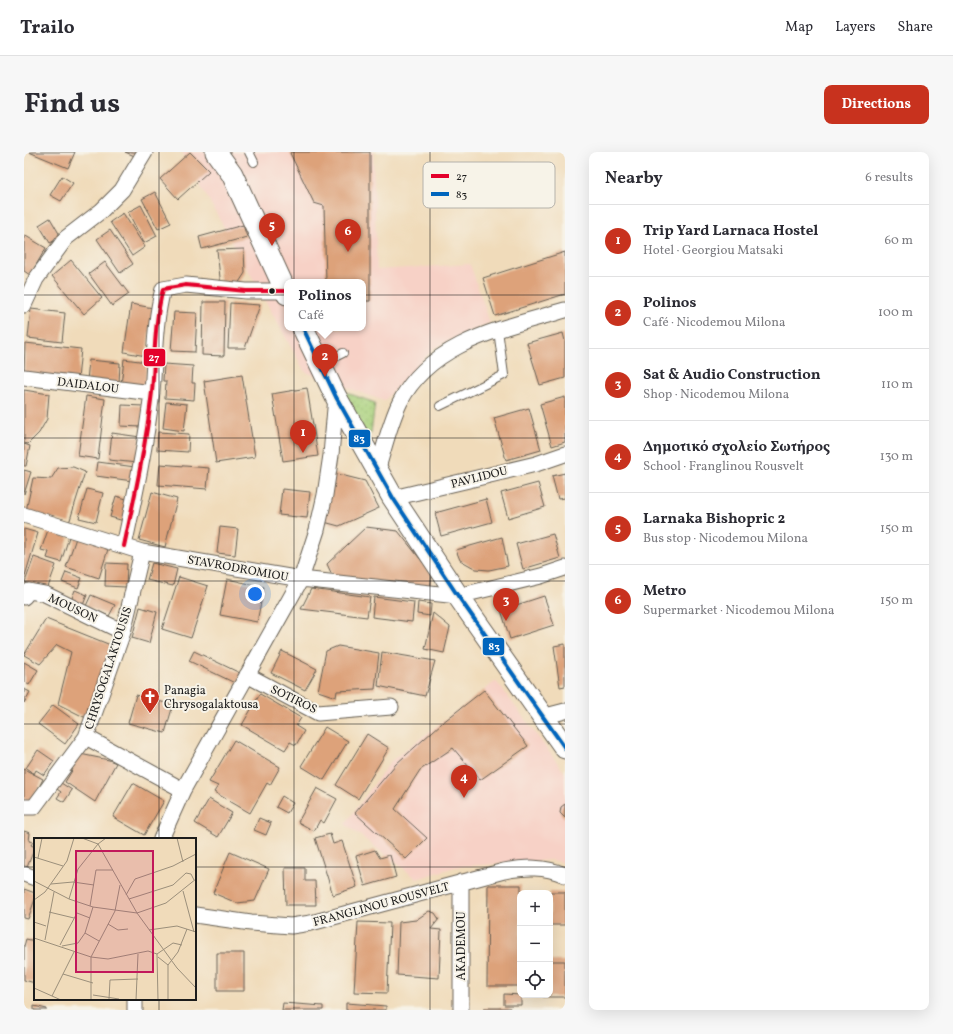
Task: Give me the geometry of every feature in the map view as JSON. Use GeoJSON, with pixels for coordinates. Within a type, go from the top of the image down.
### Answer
{"type":"FeatureCollection","features":[{"type":"Feature","properties":{"kind":"main road"},"geometry":{"type":"LineString","coordinates":[[216,152],[232,174],[284,288]]}},
{"type":"Feature","properties":{"kind":"main road"},"geometry":{"type":"LineString","coordinates":[[304,331],[336,397],[393,498],[458,596],[565,748]]}},
{"type":"Feature","properties":{"kind":"street"},"geometry":{"type":"LineString","coordinates":[[24,305],[36,279],[66,238],[101,211],[122,190],[145,152]]}},
{"type":"Feature","properties":{"kind":"street"},"geometry":{"type":"LineString","coordinates":[[124,546],[140,476],[152,393],[159,307],[163,289],[186,285],[246,291],[284,292]]}},
{"type":"Feature","properties":{"kind":"street"},"geometry":{"type":"LineString","coordinates":[[377,471],[400,403],[415,378],[443,354],[498,330],[565,310]]}},
{"type":"Feature","properties":{"kind":"street","name":"DAIDALOU"},"geometry":{"type":"LineString","coordinates":[[24,377],[152,393]]}},
{"type":"Feature","properties":{"kind":"street"},"geometry":{"type":"LineString","coordinates":[[161,838],[183,790],[301,579],[317,530],[325,495],[331,455],[336,397]]}},
{"type":"Feature","properties":{"kind":"street","name":"PAVLIDOU"},"geometry":{"type":"LineString","coordinates":[[393,498],[536,464],[565,454]]}},
{"type":"Feature","properties":{"kind":"street","name":"STAVRODROMIOU"},"geometry":{"type":"LineString","coordinates":[[24,515],[142,552],[301,579],[458,596],[541,576],[565,568]]}},
{"type":"Feature","properties":{"kind":"street","name":"CHRYSOGALAKTOUSIS"},"geometry":{"type":"LineString","coordinates":[[24,807],[34,806],[86,737],[123,632],[142,552]]}},
{"type":"Feature","properties":{"kind":"street","name":"MOUSON"},"geometry":{"type":"LineString","coordinates":[[24,597],[29,591],[45,594],[123,632]]}},
{"type":"Feature","properties":{"kind":"street","name":"SOTIROS"},"geometry":{"type":"LineString","coordinates":[[247,675],[318,713],[391,707]]}},
{"type":"Feature","properties":{"kind":"street"},"geometry":{"type":"LineString","coordinates":[[542,717],[565,711]]}},
{"type":"Feature","properties":{"kind":"street"},"geometry":{"type":"LineString","coordinates":[[86,737],[183,790]]}},
{"type":"Feature","properties":{"kind":"street","name":"FRANGLINOU ROUSVELT"},"geometry":{"type":"LineString","coordinates":[[196,915],[251,923],[291,926],[311,923],[504,870],[531,867],[553,870],[565,875]]}},
{"type":"Feature","properties":{"kind":"street"},"geometry":{"type":"LineString","coordinates":[[24,874],[34,878]]}},
{"type":"Feature","properties":{"kind":"street","name":"AKADEMOU"},"geometry":{"type":"LineString","coordinates":[[461,882],[461,1010]]}},
{"type":"Feature","properties":{"kind":"lane"},"geometry":{"type":"LineString","coordinates":[[249,152],[254,162]]}},
{"type":"Feature","properties":{"kind":"lane"},"geometry":{"type":"LineString","coordinates":[[440,406],[504,375],[498,330]]}},
{"type":"Feature","properties":{"kind":"lane"},"geometry":{"type":"LineString","coordinates":[[320,364],[343,353]]}},
{"type":"Feature","properties":{"kind":"shaded area"},"geometry":{"type":"Polygon","coordinates":[[[182,152],[373,152],[377,270],[470,264],[490,323],[434,348],[384,401],[305,372],[182,152]]]}},
{"type":"Feature","properties":{"kind":"shaded area"},"geometry":{"type":"Polygon","coordinates":[[[496,681],[565,773],[565,863],[551,860],[455,867],[417,879],[345,824],[391,761],[496,681]]]}},
{"type":"Feature","properties":{"kind":"green space"},"geometry":{"type":"Polygon","coordinates":[[[342,391],[375,403],[371,433],[360,433],[342,391]]]}},
{"type":"Feature","properties":{"kind":"building"},"geometry":{"type":"Polygon","coordinates":[[[29,152],[75,152],[68,168],[29,152]]]}},
{"type":"Feature","properties":{"kind":"building"},"geometry":{"type":"Polygon","coordinates":[[[125,152],[138,152],[137,157],[125,152]]]}},
{"type":"Feature","properties":{"kind":"building"},"geometry":{"type":"Polygon","coordinates":[[[190,152],[209,171],[178,199],[160,179],[190,152]]]}},
{"type":"Feature","properties":{"kind":"building"},"geometry":{"type":"Polygon","coordinates":[[[370,152],[370,301],[366,301],[366,279],[326,279],[324,206],[314,203],[290,153],[370,152]]]}},
{"type":"Feature","properties":{"kind":"building"},"geometry":{"type":"Polygon","coordinates":[[[62,176],[73,183],[61,201],[50,195],[62,176]]]}},
{"type":"Feature","properties":{"kind":"building"},"geometry":{"type":"Polygon","coordinates":[[[155,192],[171,223],[158,229],[142,199],[155,192]]]}},
{"type":"Feature","properties":{"kind":"building"},"geometry":{"type":"Polygon","coordinates":[[[141,205],[157,236],[144,243],[128,212],[141,205]]]}},
{"type":"Feature","properties":{"kind":"building"},"geometry":{"type":"Polygon","coordinates":[[[123,213],[145,247],[132,256],[110,222],[123,213]]]}},
{"type":"Feature","properties":{"kind":"building"},"geometry":{"type":"Polygon","coordinates":[[[50,218],[61,237],[50,243],[39,225],[50,218]]]}},
{"type":"Feature","properties":{"kind":"building"},"geometry":{"type":"Polygon","coordinates":[[[243,225],[247,237],[202,249],[199,237],[243,225]]]}},
{"type":"Feature","properties":{"kind":"building"},"geometry":{"type":"Polygon","coordinates":[[[110,230],[133,264],[120,273],[97,239],[110,230]]]}},
{"type":"Feature","properties":{"kind":"building"},"geometry":{"type":"Polygon","coordinates":[[[24,235],[46,248],[30,275],[24,271],[24,235]]]}},
{"type":"Feature","properties":{"kind":"building"},"geometry":{"type":"Polygon","coordinates":[[[244,249],[245,273],[236,287],[221,287],[217,250],[244,249]]]}},
{"type":"Feature","properties":{"kind":"building"},"geometry":{"type":"Polygon","coordinates":[[[565,252],[565,294],[495,316],[483,278],[565,252]]]}},
{"type":"Feature","properties":{"kind":"building"},"geometry":{"type":"Polygon","coordinates":[[[71,260],[102,298],[84,314],[52,276],[71,260]]]}},
{"type":"Feature","properties":{"kind":"building"},"geometry":{"type":"Polygon","coordinates":[[[105,262],[129,294],[112,306],[89,274],[105,262]]]}},
{"type":"Feature","properties":{"kind":"building"},"geometry":{"type":"Polygon","coordinates":[[[203,302],[225,302],[224,356],[202,355],[203,302]]]}},
{"type":"Feature","properties":{"kind":"building"},"geometry":{"type":"Polygon","coordinates":[[[230,303],[260,305],[245,348],[228,348],[230,303]]]}},
{"type":"Feature","properties":{"kind":"building"},"geometry":{"type":"Polygon","coordinates":[[[131,304],[153,308],[146,356],[124,352],[131,304]]]}},
{"type":"Feature","properties":{"kind":"building"},"geometry":{"type":"Polygon","coordinates":[[[31,309],[65,313],[62,342],[28,338],[31,309]]]}},
{"type":"Feature","properties":{"kind":"building"},"geometry":{"type":"Polygon","coordinates":[[[174,312],[197,313],[195,352],[171,351],[174,312]]]}},
{"type":"Feature","properties":{"kind":"building"},"geometry":{"type":"Polygon","coordinates":[[[563,333],[565,341],[565,378],[540,385],[527,343],[563,333]]]}},
{"type":"Feature","properties":{"kind":"building"},"geometry":{"type":"Polygon","coordinates":[[[25,343],[81,349],[78,379],[24,374],[25,343]]]}},
{"type":"Feature","properties":{"kind":"building"},"geometry":{"type":"Polygon","coordinates":[[[124,359],[147,362],[145,387],[121,385],[124,359]]]}},
{"type":"Feature","properties":{"kind":"building"},"geometry":{"type":"Polygon","coordinates":[[[89,360],[120,363],[119,384],[87,381],[89,360]]]}},
{"type":"Feature","properties":{"kind":"building"},"geometry":{"type":"Polygon","coordinates":[[[164,364],[193,366],[192,383],[195,383],[194,400],[165,398],[166,381],[163,381],[164,364]]]}},
{"type":"Feature","properties":{"kind":"building"},"geometry":{"type":"Polygon","coordinates":[[[242,375],[255,457],[216,463],[204,381],[242,375]]]}},
{"type":"Feature","properties":{"kind":"building"},"geometry":{"type":"Polygon","coordinates":[[[307,388],[318,456],[283,461],[272,394],[307,388]]]}},
{"type":"Feature","properties":{"kind":"building"},"geometry":{"type":"Polygon","coordinates":[[[24,390],[49,394],[47,419],[39,433],[28,444],[24,443],[24,390]]]}},
{"type":"Feature","properties":{"kind":"building"},"geometry":{"type":"Polygon","coordinates":[[[86,396],[105,399],[98,459],[78,456],[86,396]]]}},
{"type":"Feature","properties":{"kind":"building"},"geometry":{"type":"Polygon","coordinates":[[[565,397],[565,442],[552,446],[540,404],[565,397]]]}},
{"type":"Feature","properties":{"kind":"building"},"geometry":{"type":"Polygon","coordinates":[[[166,402],[187,404],[184,431],[163,428],[166,402]]]}},
{"type":"Feature","properties":{"kind":"building"},"geometry":{"type":"Polygon","coordinates":[[[122,405],[143,406],[141,427],[121,426],[122,405]]]}},
{"type":"Feature","properties":{"kind":"building"},"geometry":{"type":"Polygon","coordinates":[[[529,408],[541,450],[506,460],[494,418],[529,408]]]}},
{"type":"Feature","properties":{"kind":"building"},"geometry":{"type":"Polygon","coordinates":[[[158,432],[189,434],[188,452],[157,450],[158,432]]]}},
{"type":"Feature","properties":{"kind":"building"},"geometry":{"type":"Polygon","coordinates":[[[112,433],[140,437],[137,463],[109,460],[112,433]]]}},
{"type":"Feature","properties":{"kind":"building"},"geometry":{"type":"Polygon","coordinates":[[[24,444],[30,446],[26,466],[24,466],[24,444]]]}},
{"type":"Feature","properties":{"kind":"building"},"geometry":{"type":"Polygon","coordinates":[[[98,462],[135,467],[133,481],[96,476],[98,462]]]}},
{"type":"Feature","properties":{"kind":"building"},"geometry":{"type":"Polygon","coordinates":[[[160,464],[209,468],[207,489],[158,485],[160,464]]]}},
{"type":"Feature","properties":{"kind":"building"},"geometry":{"type":"Polygon","coordinates":[[[73,467],[85,472],[69,523],[26,511],[33,478],[51,479],[58,468],[73,467]]]}},
{"type":"Feature","properties":{"kind":"building"},"geometry":{"type":"Polygon","coordinates":[[[24,470],[31,472],[24,494],[24,470]]]}},
{"type":"Feature","properties":{"kind":"building"},"geometry":{"type":"Polygon","coordinates":[[[333,473],[365,481],[379,508],[339,526],[324,522],[333,473]]]}},
{"type":"Feature","properties":{"kind":"building"},"geometry":{"type":"Polygon","coordinates":[[[565,473],[565,498],[558,499],[552,476],[565,473]]]}},
{"type":"Feature","properties":{"kind":"building"},"geometry":{"type":"Polygon","coordinates":[[[538,483],[545,507],[508,518],[501,493],[538,483]]]}},
{"type":"Feature","properties":{"kind":"building"},"geometry":{"type":"Polygon","coordinates":[[[87,489],[103,493],[96,522],[79,518],[87,489]]]}},
{"type":"Feature","properties":{"kind":"building"},"geometry":{"type":"Polygon","coordinates":[[[282,489],[310,492],[307,518],[279,515],[282,489]]]}},
{"type":"Feature","properties":{"kind":"building"},"geometry":{"type":"Polygon","coordinates":[[[152,492],[177,499],[165,547],[139,540],[152,492]]]}},
{"type":"Feature","properties":{"kind":"building"},"geometry":{"type":"Polygon","coordinates":[[[116,496],[130,500],[124,521],[110,517],[116,496]]]}},
{"type":"Feature","properties":{"kind":"building"},"geometry":{"type":"Polygon","coordinates":[[[486,499],[492,522],[441,536],[435,513],[486,499]]]}},
{"type":"Feature","properties":{"kind":"building"},"geometry":{"type":"Polygon","coordinates":[[[220,527],[238,529],[235,555],[217,553],[220,527]]]}},
{"type":"Feature","properties":{"kind":"building"},"geometry":{"type":"Polygon","coordinates":[[[366,527],[398,531],[432,574],[430,590],[333,577],[327,564],[366,527]]]}},
{"type":"Feature","properties":{"kind":"building"},"geometry":{"type":"Polygon","coordinates":[[[24,529],[38,533],[24,579],[24,529]]]}},
{"type":"Feature","properties":{"kind":"building"},"geometry":{"type":"Polygon","coordinates":[[[48,530],[69,537],[61,562],[47,558],[49,552],[41,550],[48,530]]]}},
{"type":"Feature","properties":{"kind":"building"},"geometry":{"type":"Polygon","coordinates":[[[553,534],[560,558],[523,569],[516,544],[553,534]]]}},
{"type":"Feature","properties":{"kind":"building"},"geometry":{"type":"Polygon","coordinates":[[[77,535],[109,546],[99,578],[66,567],[77,535]]]}},
{"type":"Feature","properties":{"kind":"building"},"geometry":{"type":"Polygon","coordinates":[[[502,537],[508,566],[489,570],[476,569],[460,560],[456,550],[502,537]]]}},
{"type":"Feature","properties":{"kind":"building"},"geometry":{"type":"Polygon","coordinates":[[[34,557],[56,565],[47,590],[25,582],[34,557]]]}},
{"type":"Feature","properties":{"kind":"building"},"geometry":{"type":"Polygon","coordinates":[[[106,563],[127,564],[126,587],[105,586],[106,563]]]}},
{"type":"Feature","properties":{"kind":"building"},"geometry":{"type":"Polygon","coordinates":[[[152,563],[177,569],[173,586],[147,580],[152,563]]]}},
{"type":"Feature","properties":{"kind":"building"},"geometry":{"type":"Polygon","coordinates":[[[66,572],[82,578],[78,588],[62,582],[66,572]]]}},
{"type":"Feature","properties":{"kind":"building"},"geometry":{"type":"Polygon","coordinates":[[[179,577],[208,586],[191,638],[162,629],[179,577]]]}},
{"type":"Feature","properties":{"kind":"building"},"geometry":{"type":"Polygon","coordinates":[[[227,579],[264,587],[257,622],[220,615],[227,579]]]}},
{"type":"Feature","properties":{"kind":"building"},"geometry":{"type":"Polygon","coordinates":[[[311,589],[370,597],[367,617],[301,609],[311,589]]]}},
{"type":"Feature","properties":{"kind":"building"},"geometry":{"type":"Polygon","coordinates":[[[75,590],[87,595],[83,605],[71,601],[75,590]]]}},
{"type":"Feature","properties":{"kind":"building"},"geometry":{"type":"Polygon","coordinates":[[[91,595],[115,605],[109,616],[86,606],[91,595]]]}},
{"type":"Feature","properties":{"kind":"building"},"geometry":{"type":"Polygon","coordinates":[[[544,596],[554,625],[510,639],[501,610],[544,596]]]}},
{"type":"Feature","properties":{"kind":"building"},"geometry":{"type":"Polygon","coordinates":[[[374,597],[414,602],[412,622],[372,617],[374,597]]]}},
{"type":"Feature","properties":{"kind":"building"},"geometry":{"type":"Polygon","coordinates":[[[418,602],[431,604],[430,616],[417,614],[418,602]]]}},
{"type":"Feature","properties":{"kind":"building"},"geometry":{"type":"Polygon","coordinates":[[[140,607],[157,612],[149,643],[132,638],[140,607]]]}},
{"type":"Feature","properties":{"kind":"building"},"geometry":{"type":"Polygon","coordinates":[[[433,613],[450,627],[444,653],[425,649],[433,613]]]}},
{"type":"Feature","properties":{"kind":"building"},"geometry":{"type":"Polygon","coordinates":[[[46,619],[113,646],[88,719],[58,704],[71,652],[57,645],[40,664],[24,655],[46,619]]]}},
{"type":"Feature","properties":{"kind":"building"},"geometry":{"type":"Polygon","coordinates":[[[565,644],[565,686],[560,687],[554,646],[565,644]]]}},
{"type":"Feature","properties":{"kind":"building"},"geometry":{"type":"Polygon","coordinates":[[[338,646],[379,653],[375,689],[337,691],[336,697],[318,691],[326,651],[338,646]]]}},
{"type":"Feature","properties":{"kind":"building"},"geometry":{"type":"Polygon","coordinates":[[[194,651],[242,674],[237,684],[189,661],[194,651]]]}},
{"type":"Feature","properties":{"kind":"building"},"geometry":{"type":"Polygon","coordinates":[[[282,651],[317,669],[305,690],[271,673],[282,651]]]}},
{"type":"Feature","properties":{"kind":"building"},"geometry":{"type":"Polygon","coordinates":[[[382,652],[435,661],[425,696],[378,686],[382,652]]]}},
{"type":"Feature","properties":{"kind":"building"},"geometry":{"type":"Polygon","coordinates":[[[24,662],[38,670],[29,685],[24,682],[24,662]]]}},
{"type":"Feature","properties":{"kind":"building"},"geometry":{"type":"Polygon","coordinates":[[[24,689],[30,692],[24,703],[24,689]]]}},
{"type":"Feature","properties":{"kind":"building"},"geometry":{"type":"Polygon","coordinates":[[[484,690],[528,746],[480,780],[453,748],[420,770],[395,809],[427,838],[406,859],[355,813],[396,764],[442,723],[484,690]]]}},
{"type":"Feature","properties":{"kind":"building"},"geometry":{"type":"Polygon","coordinates":[[[260,694],[301,718],[296,726],[304,731],[296,745],[290,742],[285,750],[242,725],[260,694]]]}},
{"type":"Feature","properties":{"kind":"building","name":"Panagia Chrysogalaktousa"},"geometry":{"type":"Polygon","coordinates":[[[136,695],[173,705],[165,733],[128,723],[136,695]]]}},
{"type":"Feature","properties":{"kind":"building"},"geometry":{"type":"Polygon","coordinates":[[[53,705],[79,724],[65,744],[38,724],[53,705]]]}},
{"type":"Feature","properties":{"kind":"building"},"geometry":{"type":"Polygon","coordinates":[[[325,727],[348,741],[324,780],[301,766],[325,727]]]}},
{"type":"Feature","properties":{"kind":"building"},"geometry":{"type":"Polygon","coordinates":[[[367,734],[389,748],[358,799],[336,785],[367,734]]]}},
{"type":"Feature","properties":{"kind":"building"},"geometry":{"type":"Polygon","coordinates":[[[234,740],[280,767],[270,785],[267,783],[250,813],[214,792],[218,786],[209,782],[234,740]]]}},
{"type":"Feature","properties":{"kind":"building"},"geometry":{"type":"Polygon","coordinates":[[[38,750],[54,761],[44,775],[36,770],[34,774],[26,768],[38,750]]]}},
{"type":"Feature","properties":{"kind":"building"},"geometry":{"type":"Polygon","coordinates":[[[80,754],[109,760],[116,763],[95,802],[65,782],[73,769],[70,767],[80,754]]]}},
{"type":"Feature","properties":{"kind":"building"},"geometry":{"type":"Polygon","coordinates":[[[24,769],[43,779],[31,803],[24,799],[24,769]]]}},
{"type":"Feature","properties":{"kind":"building"},"geometry":{"type":"Polygon","coordinates":[[[61,783],[72,790],[64,802],[57,798],[61,792],[57,789],[61,783]]]}},
{"type":"Feature","properties":{"kind":"building"},"geometry":{"type":"Polygon","coordinates":[[[133,783],[164,801],[144,835],[113,817],[133,783]]]}},
{"type":"Feature","properties":{"kind":"building"},"geometry":{"type":"Polygon","coordinates":[[[317,788],[337,799],[324,823],[320,820],[314,831],[298,822],[317,788]]]}},
{"type":"Feature","properties":{"kind":"building"},"geometry":{"type":"Polygon","coordinates":[[[282,796],[293,803],[287,813],[276,807],[282,796]]]}},
{"type":"Feature","properties":{"kind":"building"},"geometry":{"type":"Polygon","coordinates":[[[209,799],[232,813],[218,837],[195,823],[209,799]]]}},
{"type":"Feature","properties":{"kind":"building"},"geometry":{"type":"Polygon","coordinates":[[[565,804],[565,818],[560,813],[561,807],[565,804]]]}},
{"type":"Feature","properties":{"kind":"building"},"geometry":{"type":"Polygon","coordinates":[[[259,818],[271,823],[266,835],[254,830],[259,818]]]}},
{"type":"Feature","properties":{"kind":"building"},"geometry":{"type":"Polygon","coordinates":[[[24,831],[30,833],[29,841],[33,842],[31,845],[34,846],[34,850],[26,870],[24,869],[24,831]]]}},
{"type":"Feature","properties":{"kind":"building"},"geometry":{"type":"Polygon","coordinates":[[[330,834],[333,844],[342,841],[357,887],[333,895],[315,838],[330,834]]]}},
{"type":"Feature","properties":{"kind":"building"},"geometry":{"type":"Polygon","coordinates":[[[375,850],[380,858],[390,855],[396,877],[365,886],[356,856],[375,850]]]}},
{"type":"Feature","properties":{"kind":"building"},"geometry":{"type":"Polygon","coordinates":[[[230,852],[269,869],[255,901],[237,903],[213,893],[230,852]]]}},
{"type":"Feature","properties":{"kind":"building"},"geometry":{"type":"Polygon","coordinates":[[[285,868],[305,868],[305,881],[315,881],[316,905],[286,905],[285,868]]]}},
{"type":"Feature","properties":{"kind":"building"},"geometry":{"type":"Polygon","coordinates":[[[488,885],[521,885],[521,890],[517,890],[517,986],[487,986],[488,885]]]}},
{"type":"Feature","properties":{"kind":"building"},"geometry":{"type":"Polygon","coordinates":[[[24,889],[34,893],[34,902],[28,919],[24,918],[24,889]]]}},
{"type":"Feature","properties":{"kind":"building"},"geometry":{"type":"Polygon","coordinates":[[[553,892],[565,892],[565,925],[553,925],[553,892]]]}},
{"type":"Feature","properties":{"kind":"building"},"geometry":{"type":"Polygon","coordinates":[[[429,911],[435,913],[439,919],[431,929],[441,930],[439,978],[397,975],[399,922],[416,920],[429,911]]]}},
{"type":"Feature","properties":{"kind":"building"},"geometry":{"type":"Polygon","coordinates":[[[358,922],[390,923],[387,993],[354,992],[358,922]]]}},
{"type":"Feature","properties":{"kind":"building"},"geometry":{"type":"Polygon","coordinates":[[[26,939],[34,941],[34,983],[24,980],[24,946],[26,939]]]}},
{"type":"Feature","properties":{"kind":"building"},"geometry":{"type":"Polygon","coordinates":[[[217,953],[244,953],[244,991],[217,991],[217,953]]]}},
{"type":"Feature","properties":{"kind":"building"},"geometry":{"type":"Polygon","coordinates":[[[553,961],[565,961],[565,997],[553,997],[553,961]]]}},
{"type":"Feature","properties":{"kind":"building"},"geometry":{"type":"Polygon","coordinates":[[[504,994],[517,995],[517,998],[521,998],[521,1005],[504,1005],[504,994]]]}},
{"type":"Feature","properties":{"kind":"building"},"geometry":{"type":"Polygon","coordinates":[[[283,1003],[323,1006],[323,1010],[282,1010],[283,1003]]]}},
{"type":"Feature","properties":{"kind":"building"},"geometry":{"type":"Polygon","coordinates":[[[346,1003],[386,1006],[386,1010],[346,1010],[346,1003]]]}},
{"type":"Feature","properties":{"kind":"building"},"geometry":{"type":"Polygon","coordinates":[[[34,1006],[47,1009],[47,1010],[34,1010],[34,1006]]]}},
{"type":"Feature","properties":{"kind":"building"},"geometry":{"type":"Polygon","coordinates":[[[484,1008],[510,1008],[510,1010],[484,1010],[484,1008]]]}},
{"type":"Feature","properties":{"kind":"transit line","name":"27"},"geometry":{"type":"LineString","coordinates":[[124,546],[147,431],[152,392],[156,328],[163,289],[186,285],[246,291],[284,291]]}},
{"type":"Feature","properties":{"kind":"transit line","name":"83"},"geometry":{"type":"LineString","coordinates":[[304,331],[336,397],[393,498],[458,596],[565,748]]}},
{"type":"Feature","properties":{"kind":"place","name":"Larnaka Bishopric 2"},"geometry":{"type":"Point","coordinates":[272,246]}},
{"type":"Feature","properties":{"kind":"place","name":"Metro"},"geometry":{"type":"Point","coordinates":[348,252]}},
{"type":"Feature","properties":{"kind":"place","name":"Polinos"},"geometry":{"type":"Point","coordinates":[325,377]}},
{"type":"Feature","properties":{"kind":"place","name":"Trip Yard Larnaca Hostel"},"geometry":{"type":"Point","coordinates":[303,453]}},
{"type":"Feature","properties":{"kind":"place","name":"Sat & Audio Construction"},"geometry":{"type":"Point","coordinates":[506,621]}},
{"type":"Feature","properties":{"kind":"place","name":"Panagia Chrysogalaktousa"},"geometry":{"type":"Point","coordinates":[150,714]}},
{"type":"Feature","properties":{"kind":"place","name":"Δημοτικό σχολείο Σωτήρος"},"geometry":{"type":"Point","coordinates":[464,798]}}]}
